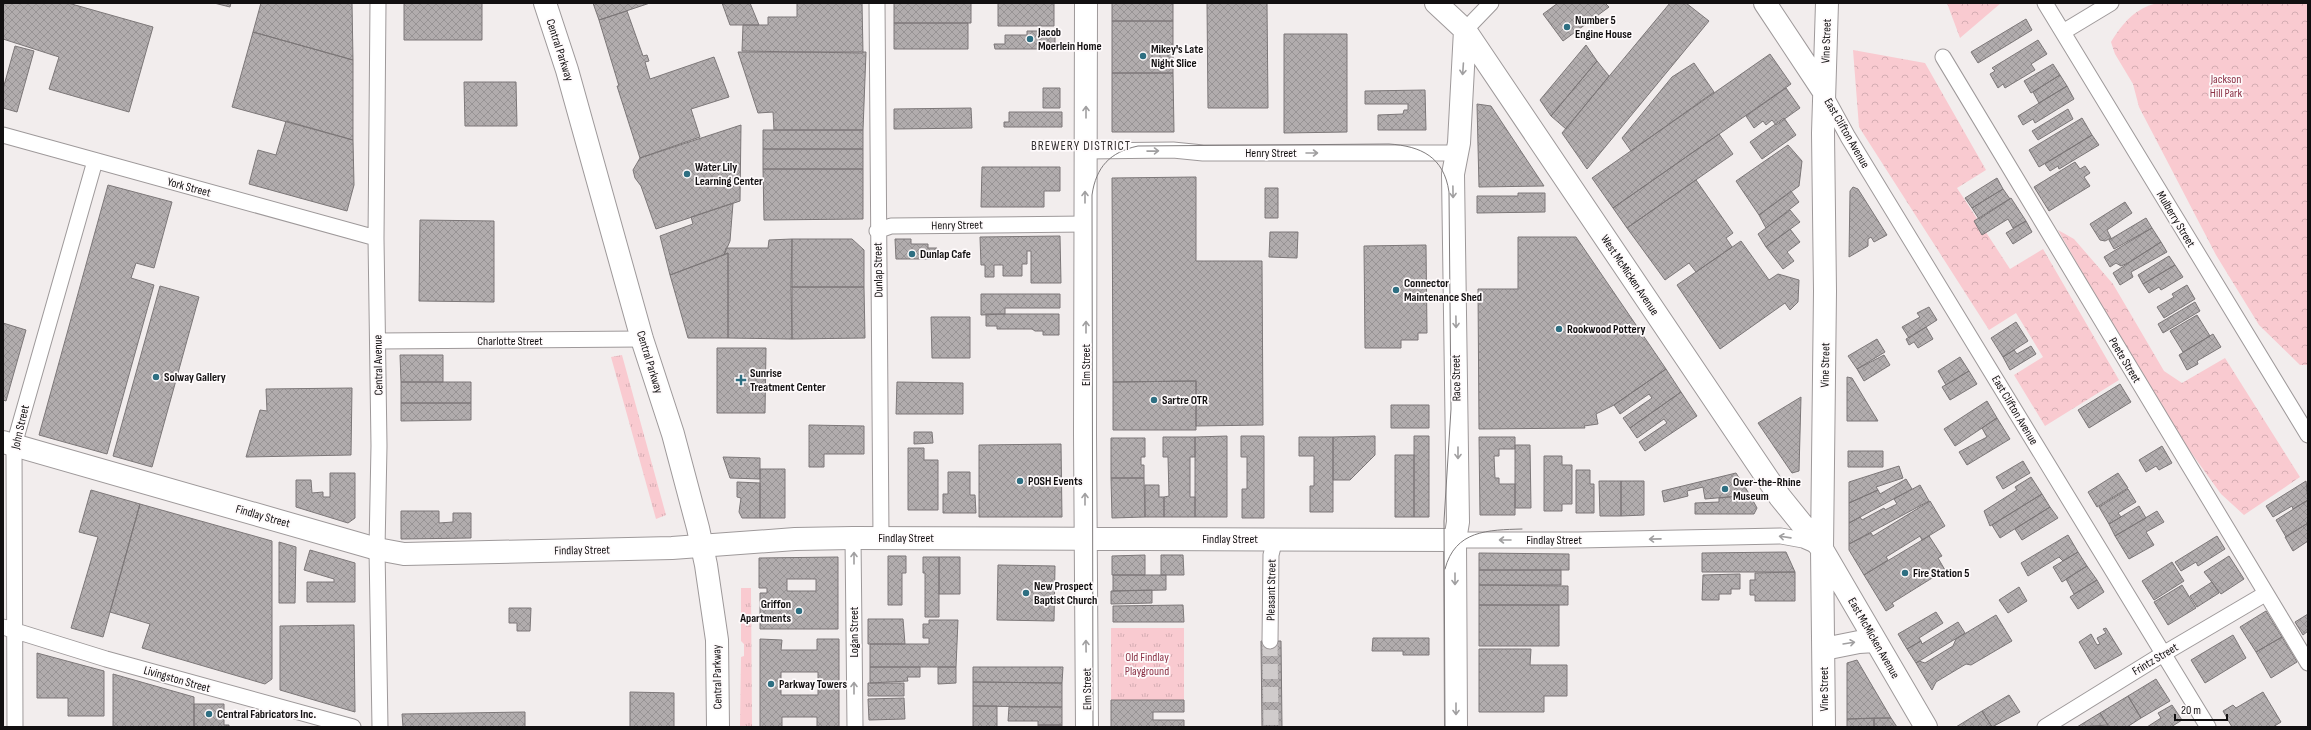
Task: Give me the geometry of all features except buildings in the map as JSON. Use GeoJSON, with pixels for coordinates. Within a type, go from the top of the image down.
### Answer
{"type":"FeatureCollection","features":[{"type":"Feature","properties":{"kind":"street","name":"Central Avenue"},"geometry":{"type":"LineString","coordinates":[[378,3],[376,238],[379,446],[377,549],[380,727]]}},
{"type":"Feature","properties":{"kind":"street","name":"Central Parkway"},"geometry":{"type":"LineString","coordinates":[[545,3],[567,70],[642,340],[673,434],[702,546],[717,640],[718,727]]}},
{"type":"Feature","properties":{"kind":"street","name":"Dunlap Street"},"geometry":{"type":"LineString","coordinates":[[877,3],[877,231],[881,538]]}},
{"type":"Feature","properties":{"kind":"street","name":"Elm Street"},"geometry":{"type":"LineString","coordinates":[[1086,3],[1085,538],[1087,727]]}},
{"type":"Feature","properties":{"kind":"street","name":"West McMicken Avenue"},"geometry":{"type":"LineString","coordinates":[[1436,3],[1465,30],[1780,497],[1822,549]]}},
{"type":"Feature","properties":{"kind":"street"},"geometry":{"type":"LineString","coordinates":[[1465,30],[1491,3]]}},
{"type":"Feature","properties":{"kind":"street"},"geometry":{"type":"LineString","coordinates":[[1765,3],[1824,92]]}},
{"type":"Feature","properties":{"kind":"street","name":"Vine Street"},"geometry":{"type":"LineString","coordinates":[[1824,727],[1822,549],[1825,345],[1824,92],[1827,3]]}},
{"type":"Feature","properties":{"kind":"street","name":"Mulberry Street"},"geometry":{"type":"LineString","coordinates":[[2045,3],[2308,435]]}},
{"type":"Feature","properties":{"kind":"street"},"geometry":{"type":"LineString","coordinates":[[2063,32],[2111,3]]}},
{"type":"Feature","properties":{"kind":"street","name":"Race Street"},"geometry":{"type":"LineString","coordinates":[[1456,727],[1455,540],[1458,522],[1453,174],[1457,153],[1465,30]]}},
{"type":"Feature","properties":{"kind":"street","name":"Peete Street"},"geometry":{"type":"LineString","coordinates":[[1944,56],[2308,663]]}},
{"type":"Feature","properties":{"kind":"street","name":"East Clifton Avenue"},"geometry":{"type":"LineString","coordinates":[[1824,92],[1853,144],[2208,727]]}},
{"type":"Feature","properties":{"kind":"street","name":"York Street"},"geometry":{"type":"LineString","coordinates":[[3,135],[376,238]]}},
{"type":"Feature","properties":{"kind":"street","name":"Henry Street"},"geometry":{"type":"LineString","coordinates":[[1086,151],[1173,150],[1203,154],[1457,153]]}},
{"type":"Feature","properties":{"kind":"street","name":"John Street"},"geometry":{"type":"LineString","coordinates":[[15,727],[8,628],[8,444],[95,161]]}},
{"type":"Feature","properties":{"kind":"street","name":"Henry Street"},"geometry":{"type":"LineString","coordinates":[[877,231],[891,226],[1085,224]]}},
{"type":"Feature","properties":{"kind":"street","name":"Charlotte Street"},"geometry":{"type":"LineString","coordinates":[[378,341],[642,340]]}},
{"type":"Feature","properties":{"kind":"street","name":"Findlay Street"},"geometry":{"type":"LineString","coordinates":[[8,444],[377,549],[404,554],[702,546],[795,539],[853,538],[1578,540],[1781,536],[1803,540],[1822,549]]}},
{"type":"Feature","properties":{"kind":"street","name":"Logan Street"},"geometry":{"type":"LineString","coordinates":[[853,538],[855,727]]}},
{"type":"Feature","properties":{"kind":"street","name":"Pleasant Street"},"geometry":{"type":"LineString","coordinates":[[1270,641],[1271,555],[1275,539]]}},
{"type":"Feature","properties":{"kind":"street","name":"East McMicken Avenue"},"geometry":{"type":"LineString","coordinates":[[1822,549],[1926,727]]}},
{"type":"Feature","properties":{"kind":"street","name":"Frintz Street"},"geometry":{"type":"LineString","coordinates":[[2045,727],[2163,654],[2266,594]]}},
{"type":"Feature","properties":{"kind":"street","name":"Livingston Street"},"geometry":{"type":"LineString","coordinates":[[8,628],[106,659],[353,727]]}},
{"type":"Feature","properties":{"kind":"street"},"geometry":{"type":"LineString","coordinates":[[1824,649],[1859,642],[1875,641]]}},
{"type":"Feature","properties":{"kind":"green space"},"geometry":{"type":"Polygon","coordinates":[[[1947,3],[2001,3],[1960,38],[1947,3]]]}},
{"type":"Feature","properties":{"kind":"green space","name":"Jackson Hill Park"},"geometry":{"type":"Polygon","coordinates":[[[2158,3],[2308,3],[2308,365],[2300,365],[2259,325],[2216,255],[2139,107],[2133,84],[2115,54],[2111,42],[2130,17],[2150,5],[2158,3]]]}},
{"type":"Feature","properties":{"kind":"green space"},"geometry":{"type":"Polygon","coordinates":[[[1853,50],[1925,63],[1986,170],[1957,188],[2010,269],[2043,249],[2119,380],[2045,426],[2014,375],[2043,357],[2016,313],[1989,330],[1859,127],[1853,50]]]}},
{"type":"Feature","properties":{"kind":"green space"},"geometry":{"type":"Polygon","coordinates":[[[2058,230],[2074,239],[2113,284],[2164,371],[2182,383],[2225,358],[2300,477],[2244,515],[2221,494],[2161,411],[2058,230]]]}},
{"type":"Feature","properties":{"kind":"green space"},"geometry":{"type":"Polygon","coordinates":[[[622,355],[666,515],[656,519],[611,357],[622,355]]]}},
{"type":"Feature","properties":{"kind":"green space"},"geometry":{"type":"Polygon","coordinates":[[[741,588],[751,588],[752,727],[740,727],[741,657],[744,656],[744,644],[741,641],[741,588]]]}},
{"type":"Feature","properties":{"kind":"green space","name":"Old Findlay Playground"},"geometry":{"type":"Polygon","coordinates":[[[1111,628],[1184,628],[1184,700],[1111,700],[1111,628]]]}},
{"type":"Feature","properties":{"kind":"tunnel"},"geometry":{"type":"LineString","coordinates":[[1270,641],[1271,727]]}},
{"type":"Feature","properties":{"kind":"tram line"},"geometry":{"type":"LineString","coordinates":[[1093,727],[1092,195],[1097,176],[1106,162],[1112,157],[1120,152],[1138,146],[1389,144],[1411,147],[1429,156],[1442,170],[1449,192],[1451,409],[1444,521],[1445,727]]}},
{"type":"Feature","properties":{"kind":"tram line"},"geometry":{"type":"LineString","coordinates":[[1445,569],[1456,546],[1465,539],[1485,532],[1522,529]]}},
{"type":"Feature","properties":{"kind":"place","name":"Number 5 Engine House"},"geometry":{"type":"Point","coordinates":[1567,27]}},
{"type":"Feature","properties":{"kind":"place","name":"Jacob Moerlein Home"},"geometry":{"type":"Point","coordinates":[1030,39]}},
{"type":"Feature","properties":{"kind":"place","name":"Mikey's Late Night Slice"},"geometry":{"type":"Point","coordinates":[1143,56]}},
{"type":"Feature","properties":{"kind":"place","name":"Water Lily Learning Center"},"geometry":{"type":"Point","coordinates":[687,174]}},
{"type":"Feature","properties":{"kind":"place","name":"Dunlap Cafe"},"geometry":{"type":"Point","coordinates":[912,254]}},
{"type":"Feature","properties":{"kind":"place","name":"Connector Maintenance Shed"},"geometry":{"type":"Point","coordinates":[1396,290]}},
{"type":"Feature","properties":{"kind":"place","name":"Rookwood Pottery"},"geometry":{"type":"Point","coordinates":[1559,329]}},
{"type":"Feature","properties":{"kind":"place","name":"Solway Gallery"},"geometry":{"type":"Point","coordinates":[156,377]}},
{"type":"Feature","properties":{"kind":"place","name":"Sunrise Treatment Center"},"geometry":{"type":"Point","coordinates":[741,380]}},
{"type":"Feature","properties":{"kind":"place","name":"Sartre OTR"},"geometry":{"type":"Point","coordinates":[1154,400]}},
{"type":"Feature","properties":{"kind":"place","name":"POSH Events"},"geometry":{"type":"Point","coordinates":[1020,481]}},
{"type":"Feature","properties":{"kind":"place","name":"Over-the-Rhine Museum"},"geometry":{"type":"Point","coordinates":[1725,489]}},
{"type":"Feature","properties":{"kind":"place","name":"Fire Station 5"},"geometry":{"type":"Point","coordinates":[1905,573]}},
{"type":"Feature","properties":{"kind":"place","name":"New Prospect Baptist Church"},"geometry":{"type":"Point","coordinates":[1026,593]}},
{"type":"Feature","properties":{"kind":"place","name":"Griffon Apartments"},"geometry":{"type":"Point","coordinates":[799,611]}},
{"type":"Feature","properties":{"kind":"place","name":"Parkway Towers"},"geometry":{"type":"Point","coordinates":[771,684]}},
{"type":"Feature","properties":{"kind":"place","name":"Central Fabricators Inc."},"geometry":{"type":"Point","coordinates":[209,714]}},
{"type":"Feature","properties":{"kind":"district","name":"BREWERY DISTRICT"},"geometry":{"type":"Point","coordinates":[1081,145]}}]}
